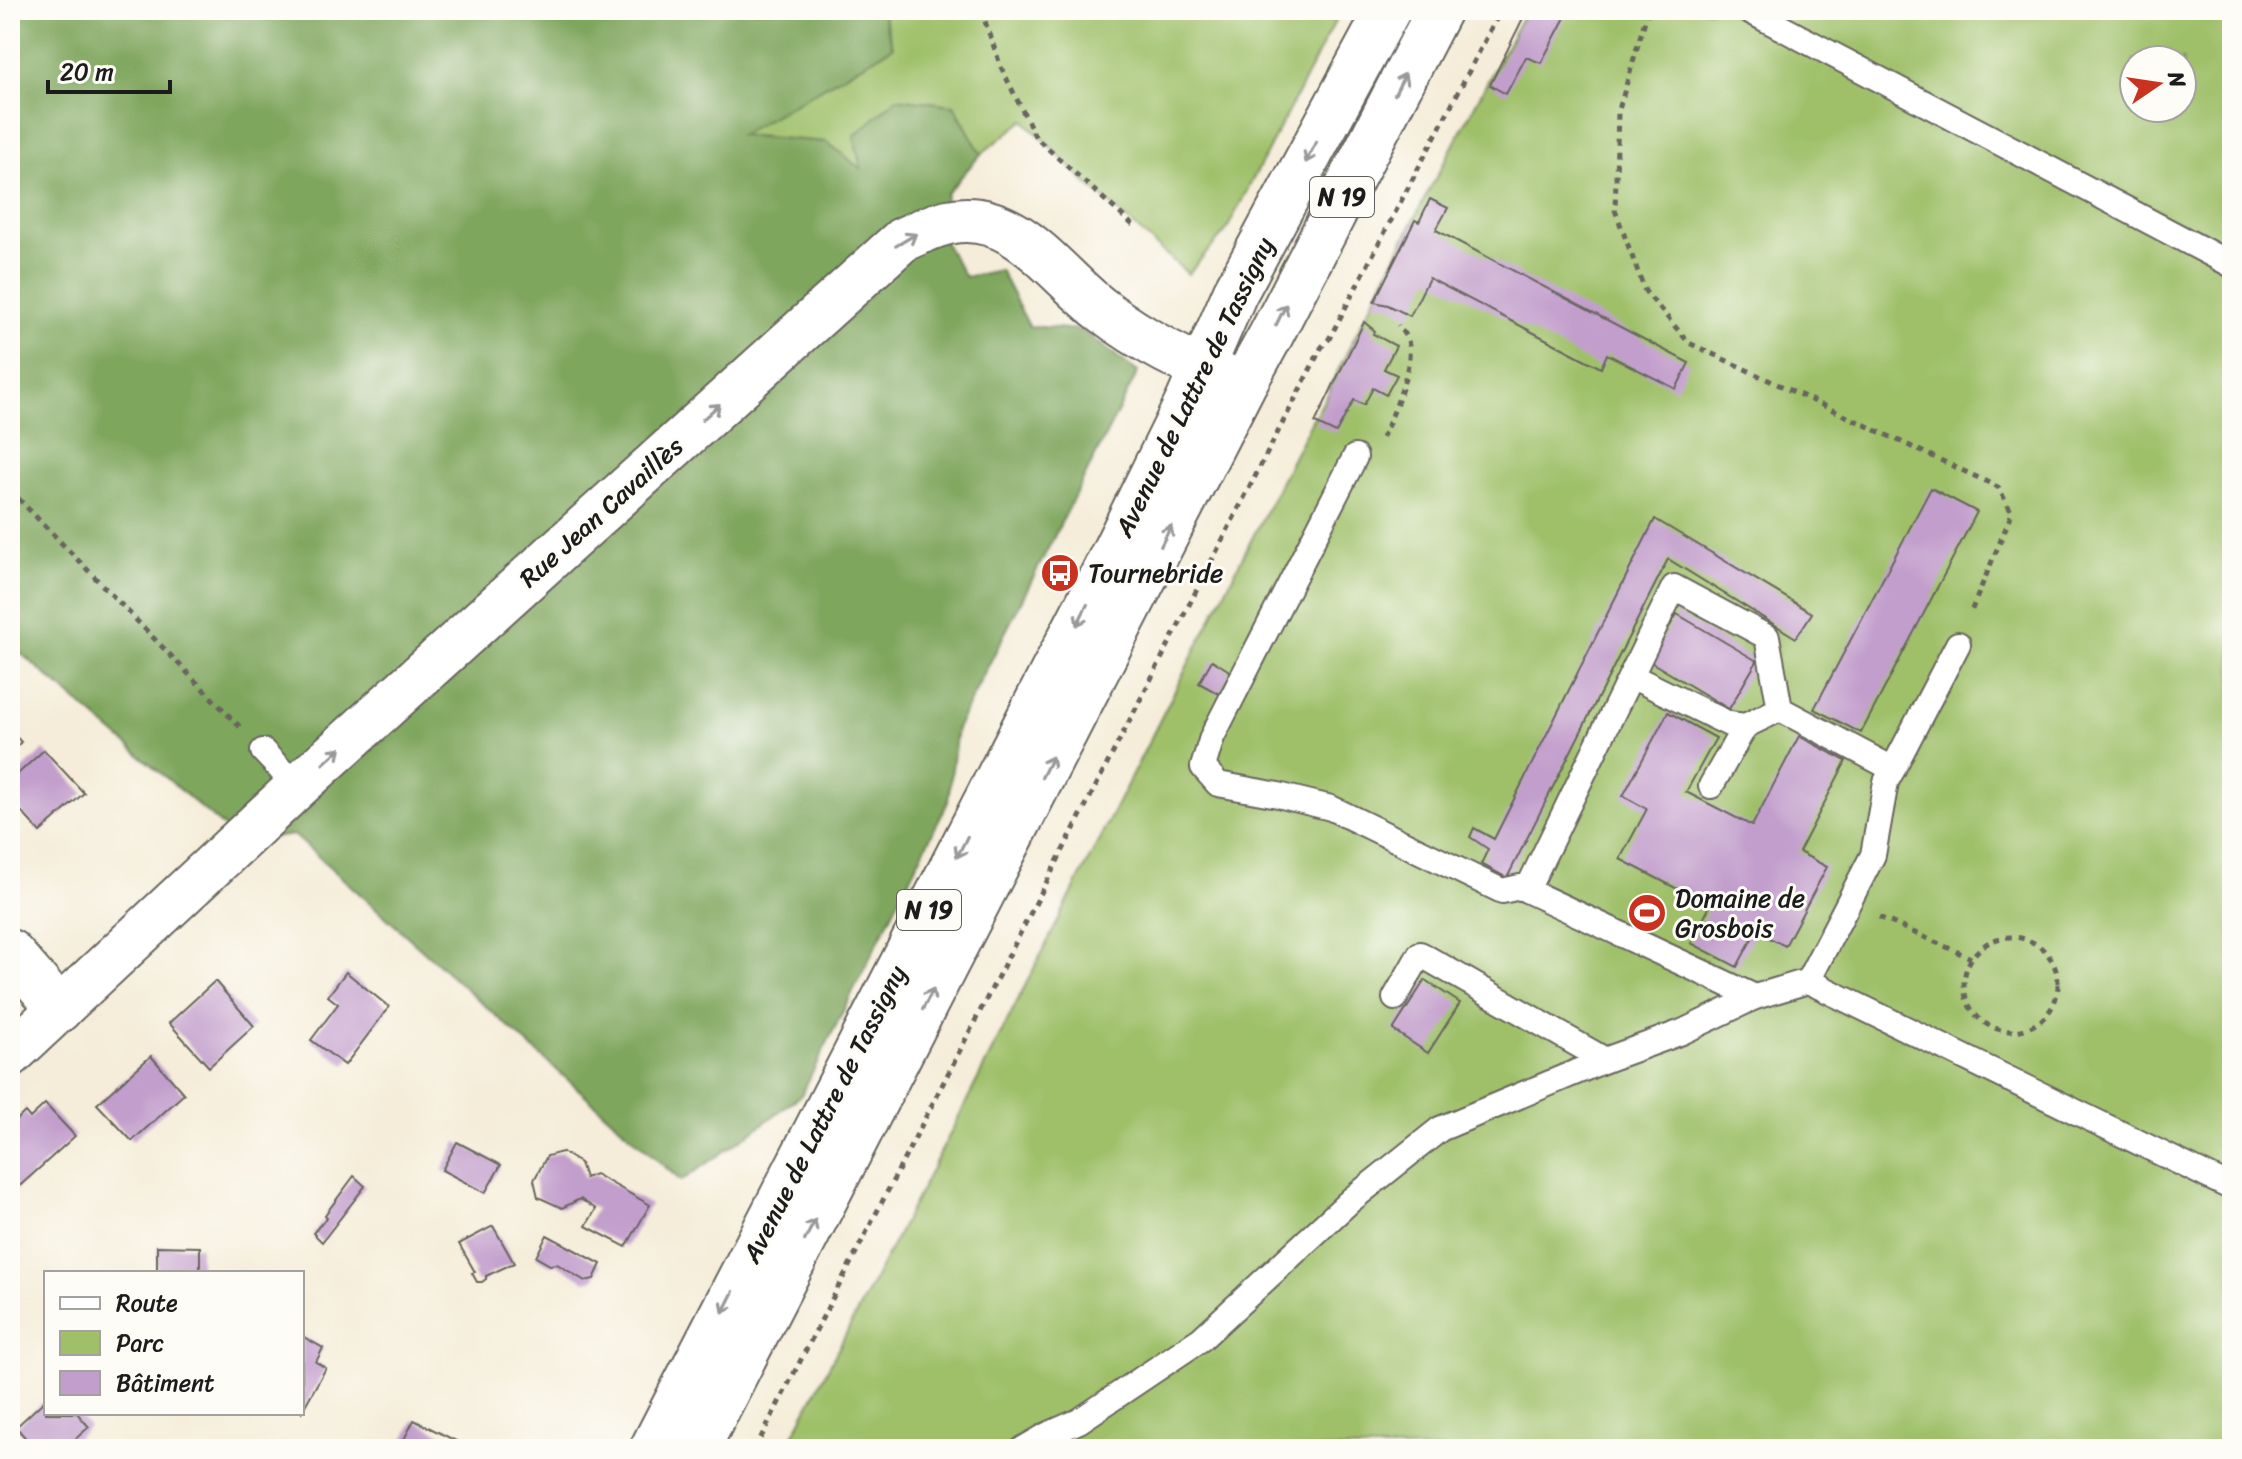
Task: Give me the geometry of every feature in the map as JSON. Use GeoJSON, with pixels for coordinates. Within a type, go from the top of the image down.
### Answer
{"type":"FeatureCollection","features":[{"type":"Feature","properties":{"kind":"main road","name":"Avenue de Lattre de Tassigny"},"geometry":{"type":"LineString","coordinates":[[652,1449],[1102,576],[1202,369],[1235,293],[1388,10]]}},
{"type":"Feature","properties":{"kind":"main road","name":"N 19"},"geometry":{"type":"LineString","coordinates":[[697,1449],[1439,10]]}},
{"type":"Feature","properties":{"kind":"main road","name":"Rue Jean Cavaillès"},"geometry":{"type":"LineString","coordinates":[[10,1055],[253,827],[902,240],[951,221],[1003,227],[1037,251],[1100,309],[1150,344],[1202,369],[1244,384]]}},
{"type":"Feature","properties":{"kind":"main road"},"geometry":{"type":"LineString","coordinates":[[10,952],[60,1009]]}},
{"type":"Feature","properties":{"kind":"lane"},"geometry":{"type":"LineString","coordinates":[[1748,10],[2232,265]]}},
{"type":"Feature","properties":{"kind":"lane"},"geometry":{"type":"LineString","coordinates":[[1354,458],[1212,737],[1203,767],[1218,784],[1331,808],[1502,891],[1520,887],[1755,997]]}},
{"type":"Feature","properties":{"kind":"lane"},"geometry":{"type":"LineString","coordinates":[[1527,890],[1674,587],[1767,637],[1780,709]]}},
{"type":"Feature","properties":{"kind":"lane"},"geometry":{"type":"LineString","coordinates":[[1808,981],[1873,855],[1886,782],[1958,644]]}},
{"type":"Feature","properties":{"kind":"lane"},"geometry":{"type":"LineString","coordinates":[[1631,676],[1729,724],[1745,726],[1780,709]]}},
{"type":"Feature","properties":{"kind":"lane"},"geometry":{"type":"LineString","coordinates":[[1780,709],[1893,769]]}},
{"type":"Feature","properties":{"kind":"lane"},"geometry":{"type":"LineString","coordinates":[[1711,786],[1745,726]]}},
{"type":"Feature","properties":{"kind":"lane"},"geometry":{"type":"LineString","coordinates":[[263,751],[297,787]]}},
{"type":"Feature","properties":{"kind":"lane"},"geometry":{"type":"LineString","coordinates":[[1395,998],[1420,954],[1605,1060]]}},
{"type":"Feature","properties":{"kind":"lane"},"geometry":{"type":"LineString","coordinates":[[1023,1449],[1079,1421],[1201,1339],[1351,1200],[1440,1129],[1605,1060],[1682,1032],[1755,997],[1808,981],[2232,1188]]}},
{"type":"Feature","properties":{"kind":"path"},"geometry":{"type":"LineString","coordinates":[[981,10],[1001,67],[1036,138],[1136,228]]}},
{"type":"Feature","properties":{"kind":"path"},"geometry":{"type":"LineString","coordinates":[[755,1449],[1308,372],[1329,339],[1501,10]]}},
{"type":"Feature","properties":{"kind":"path"},"geometry":{"type":"LineString","coordinates":[[1648,10],[1618,113],[1615,210],[1645,291],[1689,343],[1998,487],[2012,513],[1958,644]]}},
{"type":"Feature","properties":{"kind":"path"},"geometry":{"type":"LineString","coordinates":[[1354,458],[1367,465],[1402,390],[1409,342],[1398,325]]}},
{"type":"Feature","properties":{"kind":"path"},"geometry":{"type":"LineString","coordinates":[[10,490],[263,751]]}},
{"type":"Feature","properties":{"kind":"path"},"geometry":{"type":"LineString","coordinates":[[1848,903],[1971,958]]}},
{"type":"Feature","properties":{"kind":"path"},"geometry":{"type":"LineString","coordinates":[[2013,937],[2029,941],[2043,950],[2053,963],[2058,978],[2057,995],[2050,1009],[2039,1022],[2025,1029],[2009,1031],[1979,1019],[1969,1005],[1964,990],[1965,974],[1971,958],[1982,946],[1997,939],[2013,937]]}},
{"type":"Feature","properties":{"kind":"green space"},"geometry":{"type":"Polygon","coordinates":[[[10,10],[881,10],[893,47],[740,135],[827,142],[861,169],[854,136],[897,98],[954,105],[981,154],[946,194],[940,235],[965,277],[1000,270],[1029,326],[1081,330],[1138,372],[957,727],[948,802],[801,1095],[681,1181],[294,835],[241,842],[10,644],[10,10]]]}},
{"type":"Feature","properties":{"kind":"green space"},"geometry":{"type":"Polygon","coordinates":[[[882,10],[1341,10],[1226,231],[1188,274],[1083,180],[1024,120],[981,154],[954,105],[862,170],[739,135],[893,47],[882,10]]]}},
{"type":"Feature","properties":{"kind":"green space","name":"Domaine de Grosbois"},"geometry":{"type":"Polygon","coordinates":[[[1526,10],[2232,10],[2232,1449],[786,1449],[951,1132],[1427,194],[1526,10]]]}},
{"type":"Feature","properties":{"kind":"building"},"geometry":{"type":"Polygon","coordinates":[[[1527,10],[1569,10],[1541,63],[1526,57],[1506,94],[1490,85],[1527,10]]]}},
{"type":"Feature","properties":{"kind":"building"},"geometry":{"type":"Polygon","coordinates":[[[1430,199],[1448,208],[1436,230],[1689,363],[1676,389],[1607,354],[1601,368],[1429,278],[1410,316],[1374,302],[1415,220],[1419,222],[1430,199]]]}},
{"type":"Feature","properties":{"kind":"building"},"geometry":{"type":"Polygon","coordinates":[[[1364,322],[1375,331],[1373,334],[1396,346],[1384,369],[1397,375],[1386,395],[1373,388],[1364,405],[1354,400],[1336,433],[1315,423],[1364,322]]]}},
{"type":"Feature","properties":{"kind":"building"},"geometry":{"type":"Polygon","coordinates":[[[1931,488],[1977,512],[1861,733],[1814,709],[1931,488]]]}},
{"type":"Feature","properties":{"kind":"building"},"geometry":{"type":"Polygon","coordinates":[[[1655,519],[1812,613],[1796,638],[1668,559],[1507,878],[1481,864],[1488,849],[1470,837],[1474,828],[1494,839],[1655,519]]]}},
{"type":"Feature","properties":{"kind":"building"},"geometry":{"type":"Polygon","coordinates":[[[1677,614],[1757,661],[1729,709],[1649,661],[1677,614]]]}},
{"type":"Feature","properties":{"kind":"building"},"geometry":{"type":"Polygon","coordinates":[[[1212,660],[1231,672],[1219,694],[1199,683],[1212,660]]]}},
{"type":"Feature","properties":{"kind":"building"},"geometry":{"type":"Polygon","coordinates":[[[1668,712],[1716,738],[1686,792],[1752,826],[1799,736],[1846,761],[1799,852],[1827,867],[1785,946],[1756,931],[1737,967],[1691,943],[1710,906],[1620,859],[1647,809],[1623,796],[1668,712]]]}},
{"type":"Feature","properties":{"kind":"building"},"geometry":{"type":"Polygon","coordinates":[[[10,730],[21,742],[10,753],[10,730]]]}},
{"type":"Feature","properties":{"kind":"building"},"geometry":{"type":"Polygon","coordinates":[[[44,750],[84,793],[40,832],[10,799],[10,781],[44,750]]]}},
{"type":"Feature","properties":{"kind":"building"},"geometry":{"type":"Polygon","coordinates":[[[346,972],[389,1007],[345,1065],[311,1040],[338,1004],[328,996],[346,972]]]}},
{"type":"Feature","properties":{"kind":"building"},"geometry":{"type":"Polygon","coordinates":[[[1425,980],[1460,1003],[1428,1053],[1393,1030],[1425,980]]]}},
{"type":"Feature","properties":{"kind":"building"},"geometry":{"type":"Polygon","coordinates":[[[215,981],[254,1026],[209,1067],[169,1023],[215,981]]]}},
{"type":"Feature","properties":{"kind":"building"},"geometry":{"type":"Polygon","coordinates":[[[151,1056],[184,1094],[132,1141],[97,1104],[151,1056]]]}},
{"type":"Feature","properties":{"kind":"building"},"geometry":{"type":"Polygon","coordinates":[[[45,1104],[75,1136],[13,1192],[10,1189],[10,1126],[25,1112],[30,1118],[45,1104]]]}},
{"type":"Feature","properties":{"kind":"building"},"geometry":{"type":"Polygon","coordinates":[[[457,1142],[501,1165],[485,1193],[442,1170],[457,1142]]]}},
{"type":"Feature","properties":{"kind":"building"},"geometry":{"type":"Polygon","coordinates":[[[562,1152],[580,1163],[585,1178],[595,1174],[650,1205],[626,1247],[586,1226],[596,1209],[580,1199],[562,1208],[538,1197],[534,1180],[547,1156],[562,1152]]]}},
{"type":"Feature","properties":{"kind":"building"},"geometry":{"type":"Polygon","coordinates":[[[354,1176],[365,1186],[322,1242],[313,1233],[354,1176]]]}},
{"type":"Feature","properties":{"kind":"building"},"geometry":{"type":"Polygon","coordinates":[[[493,1226],[514,1263],[477,1282],[472,1273],[475,1272],[459,1244],[493,1226]]]}},
{"type":"Feature","properties":{"kind":"building"},"geometry":{"type":"Polygon","coordinates":[[[547,1235],[601,1264],[594,1279],[585,1281],[557,1264],[550,1265],[536,1257],[547,1235]]]}},
{"type":"Feature","properties":{"kind":"building"},"geometry":{"type":"Polygon","coordinates":[[[157,1246],[200,1247],[200,1271],[157,1271],[157,1246]]]}},
{"type":"Feature","properties":{"kind":"building"},"geometry":{"type":"Polygon","coordinates":[[[304,1337],[323,1348],[316,1362],[326,1368],[304,1407],[304,1337]]]}},
{"type":"Feature","properties":{"kind":"building"},"geometry":{"type":"Polygon","coordinates":[[[43,1402],[44,1415],[79,1415],[89,1427],[64,1449],[35,1449],[16,1427],[43,1402]]]}},
{"type":"Feature","properties":{"kind":"building"},"geometry":{"type":"Polygon","coordinates":[[[414,1420],[456,1441],[452,1449],[399,1449],[414,1420]]]}},
{"type":"Feature","properties":{"kind":"place","name":"Tournebride"},"geometry":{"type":"Point","coordinates":[1060,573]}},
{"type":"Feature","properties":{"kind":"place","name":"Domaine de Grosbois"},"geometry":{"type":"Point","coordinates":[1647,913]}}]}
